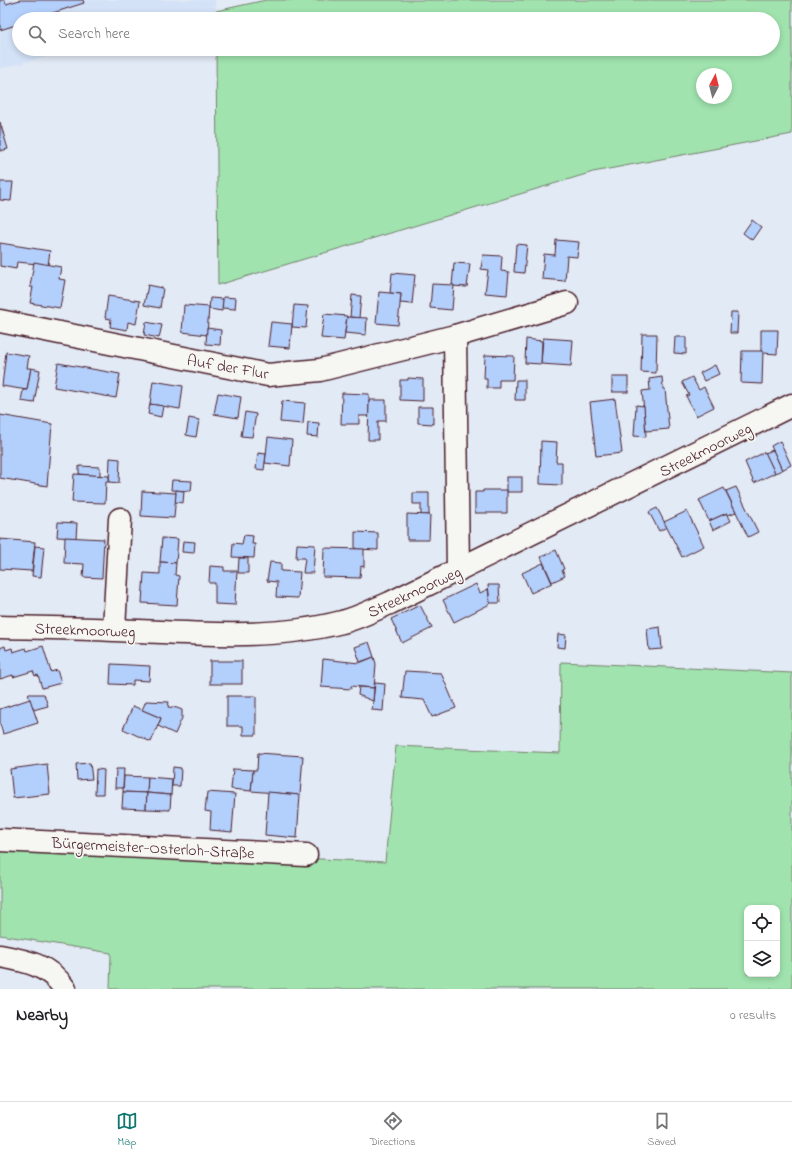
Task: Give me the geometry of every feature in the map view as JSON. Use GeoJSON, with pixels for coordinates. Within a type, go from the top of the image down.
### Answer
{"type":"FeatureCollection","features":[{"type":"Feature","properties":{"kind":"street","name":"Auf der Flur"},"geometry":{"type":"LineString","coordinates":[[0,322],[268,375],[320,370],[455,336],[567,303]]}},
{"type":"Feature","properties":{"kind":"street"},"geometry":{"type":"LineString","coordinates":[[455,336],[458,570]]}},
{"type":"Feature","properties":{"kind":"street","name":"Streekmoorweg"},"geometry":{"type":"LineString","coordinates":[[0,627],[114,629],[200,635],[261,633],[304,629],[343,622],[390,603],[792,405]]}},
{"type":"Feature","properties":{"kind":"street"},"geometry":{"type":"LineString","coordinates":[[114,629],[120,519]]}},
{"type":"Feature","properties":{"kind":"street","name":"Bürgermeister-Osterloh-Straße"},"geometry":{"type":"LineString","coordinates":[[0,840],[306,855]]}},
{"type":"Feature","properties":{"kind":"street"},"geometry":{"type":"LineString","coordinates":[[0,956],[30,963],[46,969],[57,977],[65,989]]}},
{"type":"Feature","properties":{"kind":"shaded area"},"geometry":{"type":"Polygon","coordinates":[[[0,0],[215,0],[216,11],[212,12],[12,12],[12,56],[47,56],[0,69],[0,0]]]}},
{"type":"Feature","properties":{"kind":"green space"},"geometry":{"type":"Polygon","coordinates":[[[266,0],[792,0],[792,134],[593,172],[218,285],[216,56],[780,56],[780,12],[216,11],[266,0]]]}},
{"type":"Feature","properties":{"kind":"green space"},"geometry":{"type":"Polygon","coordinates":[[[561,662],[792,673],[792,989],[110,989],[111,953],[0,935],[0,844],[385,862],[396,746],[560,753],[561,662]]]}},
{"type":"Feature","properties":{"kind":"building"},"geometry":{"type":"Polygon","coordinates":[[[0,0],[5,0],[6,4],[20,0],[83,0],[84,3],[56,12],[12,12],[12,26],[0,30],[0,0]]]}},
{"type":"Feature","properties":{"kind":"building"},"geometry":{"type":"Polygon","coordinates":[[[0,122],[8,149],[0,151],[0,122]]]}},
{"type":"Feature","properties":{"kind":"building"},"geometry":{"type":"Polygon","coordinates":[[[0,182],[13,182],[11,201],[0,200],[0,182]]]}},
{"type":"Feature","properties":{"kind":"building"},"geometry":{"type":"Polygon","coordinates":[[[752,220],[761,227],[752,240],[743,233],[752,220]]]}},
{"type":"Feature","properties":{"kind":"building"},"geometry":{"type":"Polygon","coordinates":[[[556,240],[579,242],[577,257],[567,256],[565,281],[542,279],[544,254],[555,255],[556,240]]]}},
{"type":"Feature","properties":{"kind":"building"},"geometry":{"type":"Polygon","coordinates":[[[0,243],[50,251],[48,265],[17,262],[16,269],[0,266],[0,243]]]}},
{"type":"Feature","properties":{"kind":"building"},"geometry":{"type":"Polygon","coordinates":[[[516,244],[527,245],[524,273],[514,272],[516,244]]]}},
{"type":"Feature","properties":{"kind":"building"},"geometry":{"type":"Polygon","coordinates":[[[483,255],[502,256],[501,271],[509,272],[507,295],[485,293],[488,270],[481,269],[483,255]]]}},
{"type":"Feature","properties":{"kind":"building"},"geometry":{"type":"Polygon","coordinates":[[[34,262],[61,267],[59,279],[65,280],[60,308],[30,303],[33,287],[30,287],[34,262]]]}},
{"type":"Feature","properties":{"kind":"building"},"geometry":{"type":"Polygon","coordinates":[[[454,263],[470,264],[467,287],[452,286],[454,263]]]}},
{"type":"Feature","properties":{"kind":"building"},"geometry":{"type":"Polygon","coordinates":[[[392,273],[415,275],[412,304],[400,303],[401,294],[390,293],[392,273]]]}},
{"type":"Feature","properties":{"kind":"building"},"geometry":{"type":"Polygon","coordinates":[[[432,284],[454,285],[452,310],[430,308],[432,284]]]}},
{"type":"Feature","properties":{"kind":"building"},"geometry":{"type":"Polygon","coordinates":[[[148,285],[163,288],[160,308],[144,305],[148,285]]]}},
{"type":"Feature","properties":{"kind":"building"},"geometry":{"type":"Polygon","coordinates":[[[379,292],[401,294],[398,325],[376,323],[379,292]]]}},
{"type":"Feature","properties":{"kind":"building"},"geometry":{"type":"Polygon","coordinates":[[[352,295],[361,296],[359,318],[350,317],[352,295]]]}},
{"type":"Feature","properties":{"kind":"building"},"geometry":{"type":"Polygon","coordinates":[[[108,296],[140,301],[136,324],[128,322],[127,330],[110,327],[111,319],[105,318],[108,296]]]}},
{"type":"Feature","properties":{"kind":"building"},"geometry":{"type":"Polygon","coordinates":[[[223,297],[236,298],[235,309],[222,308],[223,297]]]}},
{"type":"Feature","properties":{"kind":"building"},"geometry":{"type":"Polygon","coordinates":[[[210,298],[223,299],[222,311],[209,309],[210,298]]]}},
{"type":"Feature","properties":{"kind":"building"},"geometry":{"type":"Polygon","coordinates":[[[184,305],[209,307],[207,335],[182,332],[184,305]]]}},
{"type":"Feature","properties":{"kind":"building"},"geometry":{"type":"Polygon","coordinates":[[[294,305],[308,306],[306,328],[292,327],[294,305]]]}},
{"type":"Feature","properties":{"kind":"building"},"geometry":{"type":"Polygon","coordinates":[[[731,312],[738,312],[737,333],[730,333],[731,312]]]}},
{"type":"Feature","properties":{"kind":"building"},"geometry":{"type":"Polygon","coordinates":[[[324,314],[347,316],[344,340],[321,338],[324,314]]]}},
{"type":"Feature","properties":{"kind":"building"},"geometry":{"type":"Polygon","coordinates":[[[347,317],[367,318],[366,335],[345,333],[347,317]]]}},
{"type":"Feature","properties":{"kind":"building"},"geometry":{"type":"Polygon","coordinates":[[[146,322],[162,325],[159,338],[144,335],[146,322]]]}},
{"type":"Feature","properties":{"kind":"building"},"geometry":{"type":"Polygon","coordinates":[[[271,322],[292,324],[290,348],[268,346],[271,322]]]}},
{"type":"Feature","properties":{"kind":"building"},"geometry":{"type":"Polygon","coordinates":[[[207,328],[221,330],[220,345],[206,344],[207,328]]]}},
{"type":"Feature","properties":{"kind":"building"},"geometry":{"type":"Polygon","coordinates":[[[761,330],[778,330],[777,354],[763,353],[763,351],[761,351],[761,330]]]}},
{"type":"Feature","properties":{"kind":"building"},"geometry":{"type":"Polygon","coordinates":[[[642,334],[657,334],[656,373],[641,372],[642,334]]]}},
{"type":"Feature","properties":{"kind":"building"},"geometry":{"type":"Polygon","coordinates":[[[675,337],[686,337],[686,354],[674,353],[675,337]]]}},
{"type":"Feature","properties":{"kind":"building"},"geometry":{"type":"Polygon","coordinates":[[[543,338],[573,340],[571,366],[541,364],[543,338]]]}},
{"type":"Feature","properties":{"kind":"building"},"geometry":{"type":"Polygon","coordinates":[[[526,339],[542,341],[541,364],[525,363],[526,339]]]}},
{"type":"Feature","properties":{"kind":"building"},"geometry":{"type":"Polygon","coordinates":[[[742,351],[763,351],[762,384],[741,383],[742,351]]]}},
{"type":"Feature","properties":{"kind":"building"},"geometry":{"type":"Polygon","coordinates":[[[6,352],[29,356],[27,368],[31,368],[27,390],[2,386],[6,352]]]}},
{"type":"Feature","properties":{"kind":"building"},"geometry":{"type":"Polygon","coordinates":[[[485,355],[514,356],[513,380],[499,380],[499,388],[487,388],[487,379],[484,379],[485,355]]]}},
{"type":"Feature","properties":{"kind":"building"},"geometry":{"type":"Polygon","coordinates":[[[58,363],[120,374],[116,398],[54,387],[58,363]]]}},
{"type":"Feature","properties":{"kind":"building"},"geometry":{"type":"Polygon","coordinates":[[[715,365],[719,374],[704,381],[700,373],[715,365]]]}},
{"type":"Feature","properties":{"kind":"building"},"geometry":{"type":"Polygon","coordinates":[[[31,368],[40,370],[34,403],[21,401],[23,390],[27,390],[31,368]]]}},
{"type":"Feature","properties":{"kind":"building"},"geometry":{"type":"Polygon","coordinates":[[[612,377],[628,377],[628,392],[612,392],[612,377]]]}},
{"type":"Feature","properties":{"kind":"building"},"geometry":{"type":"Polygon","coordinates":[[[662,377],[663,389],[665,389],[669,429],[646,431],[642,391],[650,390],[649,379],[662,377]]]}},
{"type":"Feature","properties":{"kind":"building"},"geometry":{"type":"Polygon","coordinates":[[[692,377],[699,390],[704,387],[714,407],[696,416],[686,396],[689,395],[682,382],[692,377]]]}},
{"type":"Feature","properties":{"kind":"building"},"geometry":{"type":"Polygon","coordinates":[[[408,378],[423,379],[423,401],[400,400],[400,380],[408,380],[408,378]]]}},
{"type":"Feature","properties":{"kind":"building"},"geometry":{"type":"Polygon","coordinates":[[[516,380],[525,380],[525,400],[515,400],[516,380]]]}},
{"type":"Feature","properties":{"kind":"building"},"geometry":{"type":"Polygon","coordinates":[[[153,381],[183,386],[180,409],[150,404],[153,381]]]}},
{"type":"Feature","properties":{"kind":"building"},"geometry":{"type":"Polygon","coordinates":[[[218,393],[241,397],[238,418],[214,414],[218,393]]]}},
{"type":"Feature","properties":{"kind":"building"},"geometry":{"type":"Polygon","coordinates":[[[342,393],[369,394],[369,416],[359,416],[359,424],[341,424],[342,393]]]}},
{"type":"Feature","properties":{"kind":"building"},"geometry":{"type":"Polygon","coordinates":[[[615,399],[622,453],[596,456],[590,402],[615,399]]]}},
{"type":"Feature","properties":{"kind":"building"},"geometry":{"type":"Polygon","coordinates":[[[369,400],[386,400],[386,421],[378,421],[378,440],[368,440],[369,400]]]}},
{"type":"Feature","properties":{"kind":"building"},"geometry":{"type":"Polygon","coordinates":[[[282,401],[305,403],[303,424],[280,422],[282,401]]]}},
{"type":"Feature","properties":{"kind":"building"},"geometry":{"type":"Polygon","coordinates":[[[150,404],[163,406],[161,417],[148,414],[150,404]]]}},
{"type":"Feature","properties":{"kind":"building"},"geometry":{"type":"Polygon","coordinates":[[[636,405],[644,406],[646,437],[634,436],[636,405]]]}},
{"type":"Feature","properties":{"kind":"building"},"geometry":{"type":"Polygon","coordinates":[[[418,407],[433,407],[433,424],[418,423],[418,407]]]}},
{"type":"Feature","properties":{"kind":"building"},"geometry":{"type":"Polygon","coordinates":[[[245,412],[256,414],[252,437],[241,436],[245,412]]]}},
{"type":"Feature","properties":{"kind":"building"},"geometry":{"type":"Polygon","coordinates":[[[0,415],[52,424],[47,486],[0,478],[0,415]]]}},
{"type":"Feature","properties":{"kind":"building"},"geometry":{"type":"Polygon","coordinates":[[[189,418],[199,420],[196,437],[186,435],[189,418]]]}},
{"type":"Feature","properties":{"kind":"building"},"geometry":{"type":"Polygon","coordinates":[[[308,422],[319,423],[318,437],[307,436],[308,422]]]}},
{"type":"Feature","properties":{"kind":"building"},"geometry":{"type":"Polygon","coordinates":[[[268,437],[292,440],[290,466],[265,463],[268,437]]]}},
{"type":"Feature","properties":{"kind":"building"},"geometry":{"type":"Polygon","coordinates":[[[541,441],[557,442],[556,462],[562,462],[562,485],[540,484],[541,441]]]}},
{"type":"Feature","properties":{"kind":"building"},"geometry":{"type":"Polygon","coordinates":[[[780,441],[791,465],[782,470],[771,446],[780,441]]]}},
{"type":"Feature","properties":{"kind":"building"},"geometry":{"type":"Polygon","coordinates":[[[773,450],[782,470],[775,473],[765,453],[773,450]]]}},
{"type":"Feature","properties":{"kind":"building"},"geometry":{"type":"Polygon","coordinates":[[[765,452],[775,473],[754,483],[745,462],[765,452]]]}},
{"type":"Feature","properties":{"kind":"building"},"geometry":{"type":"Polygon","coordinates":[[[258,453],[266,454],[264,470],[256,469],[258,453]]]}},
{"type":"Feature","properties":{"kind":"building"},"geometry":{"type":"Polygon","coordinates":[[[110,458],[120,459],[119,483],[109,482],[110,458]]]}},
{"type":"Feature","properties":{"kind":"building"},"geometry":{"type":"Polygon","coordinates":[[[79,466],[100,467],[100,476],[79,474],[79,466]]]}},
{"type":"Feature","properties":{"kind":"building"},"geometry":{"type":"Polygon","coordinates":[[[74,474],[109,476],[109,482],[106,482],[105,503],[72,502],[74,474]]]}},
{"type":"Feature","properties":{"kind":"building"},"geometry":{"type":"Polygon","coordinates":[[[507,477],[522,477],[522,492],[507,492],[507,477]]]}},
{"type":"Feature","properties":{"kind":"building"},"geometry":{"type":"Polygon","coordinates":[[[172,480],[192,481],[191,491],[171,490],[172,480]]]}},
{"type":"Feature","properties":{"kind":"building"},"geometry":{"type":"Polygon","coordinates":[[[736,487],[758,532],[748,537],[726,491],[736,487]]]}},
{"type":"Feature","properties":{"kind":"building"},"geometry":{"type":"Polygon","coordinates":[[[724,488],[736,512],[728,515],[727,513],[709,521],[699,500],[724,488]]]}},
{"type":"Feature","properties":{"kind":"building"},"geometry":{"type":"Polygon","coordinates":[[[176,490],[184,491],[183,503],[175,502],[176,490]]]}},
{"type":"Feature","properties":{"kind":"building"},"geometry":{"type":"Polygon","coordinates":[[[483,490],[507,490],[507,513],[475,513],[475,492],[483,492],[483,490]]]}},
{"type":"Feature","properties":{"kind":"building"},"geometry":{"type":"Polygon","coordinates":[[[142,491],[176,493],[174,518],[141,516],[142,491]]]}},
{"type":"Feature","properties":{"kind":"building"},"geometry":{"type":"Polygon","coordinates":[[[413,493],[429,493],[429,515],[421,515],[421,504],[413,504],[413,493]]]}},
{"type":"Feature","properties":{"kind":"building"},"geometry":{"type":"Polygon","coordinates":[[[657,508],[667,527],[659,531],[649,512],[657,508]]]}},
{"type":"Feature","properties":{"kind":"building"},"geometry":{"type":"Polygon","coordinates":[[[687,511],[704,546],[682,557],[664,522],[687,511]]]}},
{"type":"Feature","properties":{"kind":"building"},"geometry":{"type":"Polygon","coordinates":[[[727,513],[731,521],[713,530],[709,521],[727,513]]]}},
{"type":"Feature","properties":{"kind":"building"},"geometry":{"type":"Polygon","coordinates":[[[407,514],[430,515],[429,540],[407,540],[407,514]]]}},
{"type":"Feature","properties":{"kind":"building"},"geometry":{"type":"Polygon","coordinates":[[[58,522],[77,523],[76,538],[57,537],[58,522]]]}},
{"type":"Feature","properties":{"kind":"building"},"geometry":{"type":"Polygon","coordinates":[[[355,532],[378,533],[378,550],[355,549],[355,532]]]}},
{"type":"Feature","properties":{"kind":"building"},"geometry":{"type":"Polygon","coordinates":[[[244,535],[253,536],[252,544],[255,544],[254,558],[232,557],[233,543],[242,544],[244,535]]]}},
{"type":"Feature","properties":{"kind":"building"},"geometry":{"type":"Polygon","coordinates":[[[65,537],[104,539],[102,578],[83,577],[84,564],[64,563],[65,537]]]}},
{"type":"Feature","properties":{"kind":"building"},"geometry":{"type":"Polygon","coordinates":[[[162,538],[178,539],[176,563],[160,562],[162,538]]]}},
{"type":"Feature","properties":{"kind":"building"},"geometry":{"type":"Polygon","coordinates":[[[0,539],[35,542],[32,571],[0,569],[0,539]]]}},
{"type":"Feature","properties":{"kind":"building"},"geometry":{"type":"Polygon","coordinates":[[[183,541],[195,542],[194,553],[182,552],[183,541]]]}},
{"type":"Feature","properties":{"kind":"building"},"geometry":{"type":"Polygon","coordinates":[[[297,544],[315,545],[313,573],[303,573],[305,558],[296,558],[297,544]]]}},
{"type":"Feature","properties":{"kind":"building"},"geometry":{"type":"Polygon","coordinates":[[[35,546],[44,547],[41,577],[32,576],[35,546]]]}},
{"type":"Feature","properties":{"kind":"building"},"geometry":{"type":"Polygon","coordinates":[[[324,548],[364,549],[364,567],[361,566],[360,578],[323,577],[324,548]]]}},
{"type":"Feature","properties":{"kind":"building"},"geometry":{"type":"Polygon","coordinates":[[[556,550],[564,569],[562,570],[565,576],[552,582],[541,557],[556,550]]]}},
{"type":"Feature","properties":{"kind":"building"},"geometry":{"type":"Polygon","coordinates":[[[239,558],[248,558],[248,573],[238,573],[239,558]]]}},
{"type":"Feature","properties":{"kind":"building"},"geometry":{"type":"Polygon","coordinates":[[[160,562],[176,563],[175,575],[179,576],[177,605],[142,603],[144,573],[160,574],[160,562]]]}},
{"type":"Feature","properties":{"kind":"building"},"geometry":{"type":"Polygon","coordinates":[[[270,562],[281,563],[281,571],[300,572],[298,598],[276,597],[277,582],[267,581],[270,562]]]}},
{"type":"Feature","properties":{"kind":"building"},"geometry":{"type":"Polygon","coordinates":[[[543,563],[552,583],[531,593],[522,573],[543,563]]]}},
{"type":"Feature","properties":{"kind":"building"},"geometry":{"type":"Polygon","coordinates":[[[210,566],[224,567],[224,571],[237,571],[235,605],[215,604],[215,583],[209,583],[210,566]]]}},
{"type":"Feature","properties":{"kind":"building"},"geometry":{"type":"Polygon","coordinates":[[[476,584],[480,593],[488,589],[490,604],[454,622],[443,600],[476,584]]]}},
{"type":"Feature","properties":{"kind":"building"},"geometry":{"type":"Polygon","coordinates":[[[488,585],[499,585],[500,603],[490,603],[488,585]]]}},
{"type":"Feature","properties":{"kind":"building"},"geometry":{"type":"Polygon","coordinates":[[[420,605],[432,628],[402,643],[391,619],[420,605]]]}},
{"type":"Feature","properties":{"kind":"building"},"geometry":{"type":"Polygon","coordinates":[[[660,627],[662,649],[649,650],[647,629],[660,627]]]}},
{"type":"Feature","properties":{"kind":"building"},"geometry":{"type":"Polygon","coordinates":[[[558,634],[566,635],[565,648],[557,647],[558,634]]]}},
{"type":"Feature","properties":{"kind":"building"},"geometry":{"type":"Polygon","coordinates":[[[369,642],[374,657],[360,662],[355,647],[369,642]]]}},
{"type":"Feature","properties":{"kind":"building"},"geometry":{"type":"Polygon","coordinates":[[[5,646],[6,650],[12,648],[13,652],[26,648],[27,651],[43,646],[51,672],[57,670],[61,683],[42,688],[38,675],[35,676],[33,671],[0,679],[0,648],[5,646]]]}},
{"type":"Feature","properties":{"kind":"building"},"geometry":{"type":"Polygon","coordinates":[[[374,657],[376,664],[374,688],[351,686],[351,689],[321,687],[323,659],[359,663],[374,657]]]}},
{"type":"Feature","properties":{"kind":"building"},"geometry":{"type":"Polygon","coordinates":[[[210,661],[242,661],[242,684],[210,684],[210,661]]]}},
{"type":"Feature","properties":{"kind":"building"},"geometry":{"type":"Polygon","coordinates":[[[111,664],[150,666],[149,681],[133,680],[133,685],[110,684],[111,664]]]}},
{"type":"Feature","properties":{"kind":"building"},"geometry":{"type":"Polygon","coordinates":[[[405,671],[441,673],[456,708],[432,717],[424,700],[402,698],[405,671]]]}},
{"type":"Feature","properties":{"kind":"building"},"geometry":{"type":"Polygon","coordinates":[[[375,683],[385,684],[383,711],[372,710],[375,683]]]}},
{"type":"Feature","properties":{"kind":"building"},"geometry":{"type":"Polygon","coordinates":[[[359,687],[374,688],[373,701],[358,695],[359,687]]]}},
{"type":"Feature","properties":{"kind":"building"},"geometry":{"type":"Polygon","coordinates":[[[28,694],[44,694],[48,706],[33,710],[28,694]]]}},
{"type":"Feature","properties":{"kind":"building"},"geometry":{"type":"Polygon","coordinates":[[[227,696],[256,696],[256,735],[243,735],[243,726],[227,726],[227,696]]]}},
{"type":"Feature","properties":{"kind":"building"},"geometry":{"type":"Polygon","coordinates":[[[30,699],[38,723],[3,734],[0,724],[0,709],[30,699]]]}},
{"type":"Feature","properties":{"kind":"building"},"geometry":{"type":"Polygon","coordinates":[[[146,701],[169,702],[168,707],[182,710],[182,718],[175,734],[158,726],[161,718],[142,710],[146,701]]]}},
{"type":"Feature","properties":{"kind":"building"},"geometry":{"type":"Polygon","coordinates":[[[133,706],[161,718],[151,742],[123,729],[133,706]]]}},
{"type":"Feature","properties":{"kind":"building"},"geometry":{"type":"Polygon","coordinates":[[[258,753],[303,756],[300,795],[251,791],[253,770],[257,770],[258,753]]]}},
{"type":"Feature","properties":{"kind":"building"},"geometry":{"type":"Polygon","coordinates":[[[90,763],[92,779],[77,780],[76,764],[90,763]]]}},
{"type":"Feature","properties":{"kind":"building"},"geometry":{"type":"Polygon","coordinates":[[[47,764],[50,794],[13,798],[10,769],[47,764]]]}},
{"type":"Feature","properties":{"kind":"building"},"geometry":{"type":"Polygon","coordinates":[[[173,767],[181,768],[180,786],[172,786],[173,767]]]}},
{"type":"Feature","properties":{"kind":"building"},"geometry":{"type":"Polygon","coordinates":[[[96,769],[104,770],[103,794],[95,794],[96,769]]]}},
{"type":"Feature","properties":{"kind":"building"},"geometry":{"type":"Polygon","coordinates":[[[116,769],[124,769],[123,788],[115,788],[116,769]]]}},
{"type":"Feature","properties":{"kind":"building"},"geometry":{"type":"Polygon","coordinates":[[[233,769],[253,770],[251,791],[231,789],[233,769]]]}},
{"type":"Feature","properties":{"kind":"building"},"geometry":{"type":"Polygon","coordinates":[[[124,776],[148,777],[147,793],[123,792],[124,776]]]}},
{"type":"Feature","properties":{"kind":"building"},"geometry":{"type":"Polygon","coordinates":[[[148,777],[172,779],[171,795],[147,793],[148,777]]]}},
{"type":"Feature","properties":{"kind":"building"},"geometry":{"type":"Polygon","coordinates":[[[123,792],[147,793],[146,809],[122,808],[123,792]]]}},
{"type":"Feature","properties":{"kind":"building"},"geometry":{"type":"Polygon","coordinates":[[[207,792],[235,794],[232,832],[210,830],[211,812],[205,811],[207,792]]]}},
{"type":"Feature","properties":{"kind":"building"},"geometry":{"type":"Polygon","coordinates":[[[268,792],[300,795],[297,838],[265,835],[268,792]]]}},
{"type":"Feature","properties":{"kind":"building"},"geometry":{"type":"Polygon","coordinates":[[[147,793],[171,795],[170,810],[146,809],[147,793]]]}}]}
